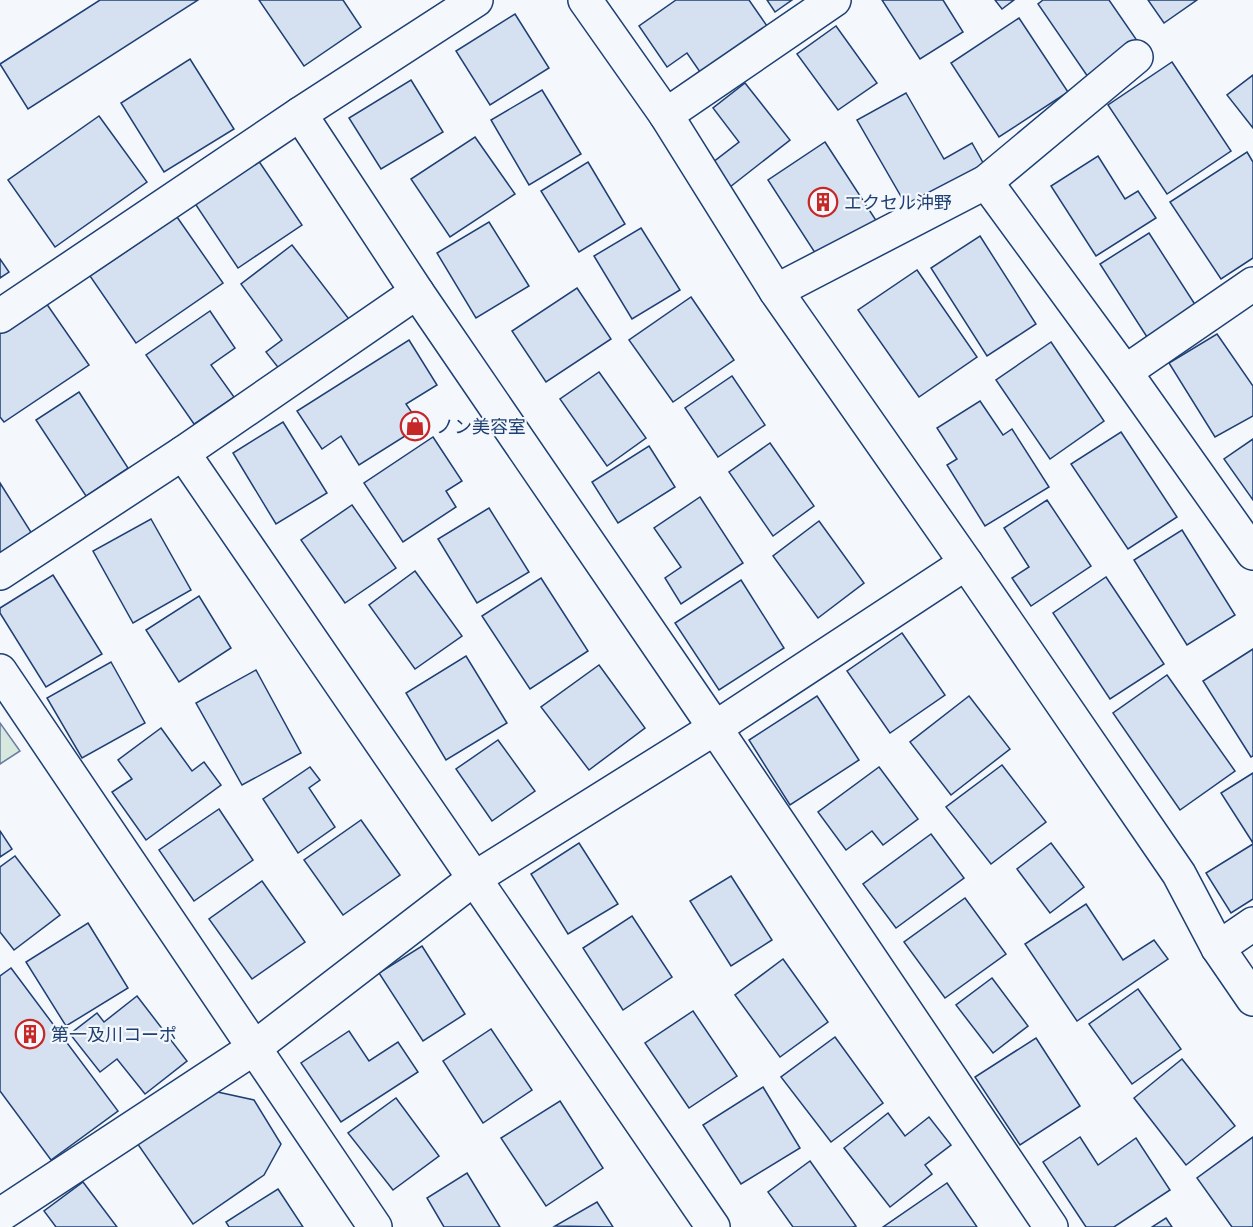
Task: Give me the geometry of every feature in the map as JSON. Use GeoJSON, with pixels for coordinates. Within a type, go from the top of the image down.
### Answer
{"type":"FeatureCollection","features":[{"type":"Feature","properties":{"kind":"street"},"geometry":{"type":"LineString","coordinates":[[0,316],[300,114],[476,0]]}},
{"type":"Feature","properties":{"kind":"street"},"geometry":{"type":"LineString","coordinates":[[585,0],[666,115],[776,291],[1179,874],[1218,948],[1253,999]]}},
{"type":"Feature","properties":{"kind":"street"},"geometry":{"type":"LineString","coordinates":[[666,115],[834,0]]}},
{"type":"Feature","properties":{"kind":"street"},"geometry":{"type":"LineString","coordinates":[[776,291],[986,182],[1136,57]]}},
{"type":"Feature","properties":{"kind":"street"},"geometry":{"type":"LineString","coordinates":[[300,114],[417,292],[715,728],[1050,1227]]}},
{"type":"Feature","properties":{"kind":"street"},"geometry":{"type":"LineString","coordinates":[[986,182],[1125,372],[1253,553]]}},
{"type":"Feature","properties":{"kind":"street"},"geometry":{"type":"LineString","coordinates":[[1125,372],[1253,284]]}},
{"type":"Feature","properties":{"kind":"street"},"geometry":{"type":"LineString","coordinates":[[0,573],[183,453],[417,292]]}},
{"type":"Feature","properties":{"kind":"street"},"geometry":{"type":"LineString","coordinates":[[183,453],[713,1227]]}},
{"type":"Feature","properties":{"kind":"street"},"geometry":{"type":"LineString","coordinates":[[0,1215],[254,1048],[475,878],[715,728],[966,563]]}},
{"type":"Feature","properties":{"kind":"street"},"geometry":{"type":"LineString","coordinates":[[0,672],[375,1227]]}},
{"type":"Feature","properties":{"kind":"street"},"geometry":{"type":"LineString","coordinates":[[1218,948],[1253,924]]}},
{"type":"Feature","properties":{"kind":"street"},"geometry":{"type":"LineString","coordinates":[[0,1221],[4,1227]]}},
{"type":"Feature","properties":{"kind":"shaded area"},"geometry":{"type":"Polygon","coordinates":[[[0,723],[20,751],[0,764],[0,723]]]}},
{"type":"Feature","properties":{"kind":"building"},"geometry":{"type":"Polygon","coordinates":[[[100,0],[198,0],[28,109],[0,64],[100,0]]]}},
{"type":"Feature","properties":{"kind":"building"},"geometry":{"type":"Polygon","coordinates":[[[259,0],[343,0],[361,27],[304,66],[259,0]]]}},
{"type":"Feature","properties":{"kind":"building"},"geometry":{"type":"Polygon","coordinates":[[[676,0],[749,0],[767,26],[700,72],[687,53],[667,67],[639,26],[676,0]]]}},
{"type":"Feature","properties":{"kind":"building"},"geometry":{"type":"Polygon","coordinates":[[[767,0],[792,0],[775,12],[767,0]]]}},
{"type":"Feature","properties":{"kind":"building"},"geometry":{"type":"Polygon","coordinates":[[[882,0],[943,0],[963,32],[920,59],[882,0]]]}},
{"type":"Feature","properties":{"kind":"building"},"geometry":{"type":"Polygon","coordinates":[[[995,0],[1014,0],[1002,9],[995,0]]]}},
{"type":"Feature","properties":{"kind":"building"},"geometry":{"type":"Polygon","coordinates":[[[1043,0],[1109,0],[1138,42],[1088,77],[1038,4],[1043,0]]]}},
{"type":"Feature","properties":{"kind":"building"},"geometry":{"type":"Polygon","coordinates":[[[1148,0],[1197,0],[1164,23],[1148,0]]]}},
{"type":"Feature","properties":{"kind":"building"},"geometry":{"type":"Polygon","coordinates":[[[515,14],[549,68],[490,105],[456,51],[515,14]]]}},
{"type":"Feature","properties":{"kind":"building"},"geometry":{"type":"Polygon","coordinates":[[[1019,18],[1068,92],[999,137],[951,63],[1019,18]]]}},
{"type":"Feature","properties":{"kind":"building"},"geometry":{"type":"Polygon","coordinates":[[[836,26],[877,83],[838,110],[797,54],[836,26]]]}},
{"type":"Feature","properties":{"kind":"building"},"geometry":{"type":"Polygon","coordinates":[[[190,59],[234,129],[164,172],[121,103],[190,59]]]}},
{"type":"Feature","properties":{"kind":"building"},"geometry":{"type":"Polygon","coordinates":[[[1172,62],[1231,151],[1167,194],[1108,105],[1172,62]]]}},
{"type":"Feature","properties":{"kind":"building"},"geometry":{"type":"Polygon","coordinates":[[[1253,75],[1253,128],[1227,95],[1253,75]]]}},
{"type":"Feature","properties":{"kind":"building"},"geometry":{"type":"Polygon","coordinates":[[[411,80],[443,132],[381,169],[349,118],[411,80]]]}},
{"type":"Feature","properties":{"kind":"building"},"geometry":{"type":"Polygon","coordinates":[[[745,83],[790,140],[730,187],[712,163],[739,142],[713,108],[745,83]]]}},
{"type":"Feature","properties":{"kind":"building"},"geometry":{"type":"Polygon","coordinates":[[[542,90],[581,154],[529,185],[491,120],[542,90]]]}},
{"type":"Feature","properties":{"kind":"building"},"geometry":{"type":"Polygon","coordinates":[[[906,93],[944,159],[972,143],[986,168],[910,212],[857,120],[906,93]]]}},
{"type":"Feature","properties":{"kind":"building"},"geometry":{"type":"Polygon","coordinates":[[[99,116],[147,182],[55,247],[8,180],[99,116]]]}},
{"type":"Feature","properties":{"kind":"building"},"geometry":{"type":"Polygon","coordinates":[[[475,137],[515,194],[450,237],[411,179],[475,137]]]}},
{"type":"Feature","properties":{"kind":"building","name":"エクセル沖野"},"geometry":{"type":"Polygon","coordinates":[[[825,142],[879,225],[821,262],[768,180],[825,142]]]}},
{"type":"Feature","properties":{"kind":"building"},"geometry":{"type":"Polygon","coordinates":[[[1247,152],[1253,162],[1253,258],[1221,279],[1170,202],[1247,152]]]}},
{"type":"Feature","properties":{"kind":"building"},"geometry":{"type":"Polygon","coordinates":[[[1098,156],[1125,199],[1138,191],[1156,218],[1096,256],[1051,186],[1098,156]]]}},
{"type":"Feature","properties":{"kind":"building"},"geometry":{"type":"Polygon","coordinates":[[[258,160],[302,225],[238,268],[194,202],[258,160]]]}},
{"type":"Feature","properties":{"kind":"building"},"geometry":{"type":"Polygon","coordinates":[[[588,162],[625,224],[579,252],[541,191],[588,162]]]}},
{"type":"Feature","properties":{"kind":"building"},"geometry":{"type":"Polygon","coordinates":[[[177,217],[223,283],[136,343],[90,276],[177,217]]]}},
{"type":"Feature","properties":{"kind":"building"},"geometry":{"type":"Polygon","coordinates":[[[489,222],[529,286],[476,318],[437,253],[489,222]]]}},
{"type":"Feature","properties":{"kind":"building"},"geometry":{"type":"Polygon","coordinates":[[[641,228],[680,290],[632,319],[594,256],[641,228]]]}},
{"type":"Feature","properties":{"kind":"building"},"geometry":{"type":"Polygon","coordinates":[[[1149,233],[1196,306],[1147,337],[1100,264],[1149,233]]]}},
{"type":"Feature","properties":{"kind":"building"},"geometry":{"type":"Polygon","coordinates":[[[980,236],[1036,324],[987,356],[931,268],[980,236]]]}},
{"type":"Feature","properties":{"kind":"building"},"geometry":{"type":"Polygon","coordinates":[[[292,245],[352,323],[284,375],[266,352],[282,340],[241,284],[292,245]]]}},
{"type":"Feature","properties":{"kind":"building"},"geometry":{"type":"Polygon","coordinates":[[[0,259],[9,272],[0,278],[0,259]]]}},
{"type":"Feature","properties":{"kind":"building"},"geometry":{"type":"Polygon","coordinates":[[[917,270],[977,357],[919,397],[858,310],[917,270]]]}},
{"type":"Feature","properties":{"kind":"building"},"geometry":{"type":"Polygon","coordinates":[[[577,288],[611,339],[546,382],[512,331],[577,288]]]}},
{"type":"Feature","properties":{"kind":"building"},"geometry":{"type":"Polygon","coordinates":[[[691,297],[734,360],[673,402],[629,340],[691,297]]]}},
{"type":"Feature","properties":{"kind":"building"},"geometry":{"type":"Polygon","coordinates":[[[46,303],[89,365],[4,422],[0,417],[0,334],[46,303]]]}},
{"type":"Feature","properties":{"kind":"building"},"geometry":{"type":"Polygon","coordinates":[[[210,311],[235,348],[211,365],[234,397],[194,424],[146,355],[210,311]]]}},
{"type":"Feature","properties":{"kind":"building"},"geometry":{"type":"Polygon","coordinates":[[[1217,334],[1253,386],[1253,416],[1215,437],[1169,363],[1217,334]]]}},
{"type":"Feature","properties":{"kind":"building"},"geometry":{"type":"Polygon","coordinates":[[[409,340],[437,385],[406,404],[421,426],[359,465],[341,436],[322,449],[297,411],[409,340]]]}},
{"type":"Feature","properties":{"kind":"building"},"geometry":{"type":"Polygon","coordinates":[[[1051,342],[1104,421],[1050,459],[996,380],[1051,342]]]}},
{"type":"Feature","properties":{"kind":"building"},"geometry":{"type":"Polygon","coordinates":[[[599,372],[646,438],[607,466],[560,399],[599,372]]]}},
{"type":"Feature","properties":{"kind":"building"},"geometry":{"type":"Polygon","coordinates":[[[732,376],[765,425],[718,457],[685,408],[732,376]]]}},
{"type":"Feature","properties":{"kind":"building"},"geometry":{"type":"Polygon","coordinates":[[[79,392],[128,468],[86,496],[36,420],[79,392]]]}},
{"type":"Feature","properties":{"kind":"building"},"geometry":{"type":"Polygon","coordinates":[[[980,401],[1003,435],[1012,429],[1049,487],[985,526],[947,465],[957,459],[937,428],[980,401]]]}},
{"type":"Feature","properties":{"kind":"building"},"geometry":{"type":"Polygon","coordinates":[[[283,422],[327,493],[276,524],[233,453],[283,422]]]}},
{"type":"Feature","properties":{"kind":"building"},"geometry":{"type":"Polygon","coordinates":[[[1121,432],[1177,517],[1128,549],[1071,464],[1121,432]]]}},
{"type":"Feature","properties":{"kind":"building"},"geometry":{"type":"Polygon","coordinates":[[[433,437],[462,481],[446,491],[456,507],[403,542],[364,483],[433,437]]]}},
{"type":"Feature","properties":{"kind":"building"},"geometry":{"type":"Polygon","coordinates":[[[1253,439],[1253,500],[1224,459],[1253,439]]]}},
{"type":"Feature","properties":{"kind":"building"},"geometry":{"type":"Polygon","coordinates":[[[770,443],[814,506],[773,536],[729,472],[770,443]]]}},
{"type":"Feature","properties":{"kind":"building"},"geometry":{"type":"Polygon","coordinates":[[[649,446],[675,487],[618,523],[592,482],[649,446]]]}},
{"type":"Feature","properties":{"kind":"building"},"geometry":{"type":"Polygon","coordinates":[[[0,483],[34,537],[0,558],[0,483]]]}},
{"type":"Feature","properties":{"kind":"building"},"geometry":{"type":"Polygon","coordinates":[[[700,497],[743,563],[681,604],[665,578],[681,567],[654,528],[700,497]]]}},
{"type":"Feature","properties":{"kind":"building"},"geometry":{"type":"Polygon","coordinates":[[[1047,500],[1091,566],[1031,606],[1012,578],[1029,567],[1004,528],[1047,500]]]}},
{"type":"Feature","properties":{"kind":"building"},"geometry":{"type":"Polygon","coordinates":[[[352,505],[396,568],[345,603],[301,540],[352,505]]]}},
{"type":"Feature","properties":{"kind":"building"},"geometry":{"type":"Polygon","coordinates":[[[489,508],[529,572],[477,603],[438,539],[489,508]]]}},
{"type":"Feature","properties":{"kind":"building"},"geometry":{"type":"Polygon","coordinates":[[[151,519],[191,590],[133,623],[93,551],[151,519]]]}},
{"type":"Feature","properties":{"kind":"building"},"geometry":{"type":"Polygon","coordinates":[[[819,521],[864,583],[818,618],[773,556],[819,521]]]}},
{"type":"Feature","properties":{"kind":"building"},"geometry":{"type":"Polygon","coordinates":[[[1182,530],[1235,615],[1187,645],[1134,560],[1182,530]]]}},
{"type":"Feature","properties":{"kind":"building"},"geometry":{"type":"Polygon","coordinates":[[[415,571],[462,636],[415,669],[369,605],[415,571]]]}},
{"type":"Feature","properties":{"kind":"building"},"geometry":{"type":"Polygon","coordinates":[[[53,575],[102,654],[46,687],[0,613],[0,608],[53,575]]]}},
{"type":"Feature","properties":{"kind":"building"},"geometry":{"type":"Polygon","coordinates":[[[1106,577],[1164,664],[1110,699],[1053,613],[1106,577]]]}},
{"type":"Feature","properties":{"kind":"building"},"geometry":{"type":"Polygon","coordinates":[[[541,578],[588,651],[530,689],[482,616],[541,578]]]}},
{"type":"Feature","properties":{"kind":"building"},"geometry":{"type":"Polygon","coordinates":[[[741,580],[784,648],[719,690],[675,623],[741,580]]]}},
{"type":"Feature","properties":{"kind":"building"},"geometry":{"type":"Polygon","coordinates":[[[199,596],[231,648],[179,682],[146,630],[199,596]]]}},
{"type":"Feature","properties":{"kind":"building"},"geometry":{"type":"Polygon","coordinates":[[[902,633],[945,695],[890,733],[847,671],[902,633]]]}},
{"type":"Feature","properties":{"kind":"building"},"geometry":{"type":"Polygon","coordinates":[[[1253,649],[1253,756],[1251,757],[1203,681],[1253,649]]]}},
{"type":"Feature","properties":{"kind":"building"},"geometry":{"type":"Polygon","coordinates":[[[466,656],[507,723],[446,760],[406,693],[466,656]]]}},
{"type":"Feature","properties":{"kind":"building"},"geometry":{"type":"Polygon","coordinates":[[[111,662],[145,723],[82,758],[47,698],[111,662]]]}},
{"type":"Feature","properties":{"kind":"building"},"geometry":{"type":"Polygon","coordinates":[[[599,665],[645,728],[589,770],[541,707],[599,665]]]}},
{"type":"Feature","properties":{"kind":"building"},"geometry":{"type":"Polygon","coordinates":[[[256,670],[301,753],[242,785],[196,703],[256,670]]]}},
{"type":"Feature","properties":{"kind":"building"},"geometry":{"type":"Polygon","coordinates":[[[1167,675],[1235,771],[1180,810],[1113,713],[1167,675]]]}},
{"type":"Feature","properties":{"kind":"building"},"geometry":{"type":"Polygon","coordinates":[[[817,696],[859,760],[790,805],[749,740],[817,696]]]}},
{"type":"Feature","properties":{"kind":"building"},"geometry":{"type":"Polygon","coordinates":[[[969,696],[1010,749],[951,795],[910,742],[969,696]]]}},
{"type":"Feature","properties":{"kind":"building"},"geometry":{"type":"Polygon","coordinates":[[[161,728],[192,771],[204,762],[221,785],[146,840],[112,792],[132,779],[118,760],[161,728]]]}},
{"type":"Feature","properties":{"kind":"building"},"geometry":{"type":"Polygon","coordinates":[[[498,740],[535,791],[492,821],[456,769],[498,740]]]}},
{"type":"Feature","properties":{"kind":"building"},"geometry":{"type":"Polygon","coordinates":[[[1002,765],[1046,822],[991,864],[946,807],[1002,765]]]}},
{"type":"Feature","properties":{"kind":"building"},"geometry":{"type":"Polygon","coordinates":[[[310,767],[320,780],[309,788],[335,827],[298,853],[263,799],[310,767]]]}},
{"type":"Feature","properties":{"kind":"building"},"geometry":{"type":"Polygon","coordinates":[[[879,767],[918,819],[883,845],[872,831],[846,850],[818,812],[879,767]]]}},
{"type":"Feature","properties":{"kind":"building"},"geometry":{"type":"Polygon","coordinates":[[[1253,773],[1253,843],[1221,793],[1253,773]]]}},
{"type":"Feature","properties":{"kind":"building"},"geometry":{"type":"Polygon","coordinates":[[[219,809],[253,860],[194,901],[159,850],[219,809]]]}},
{"type":"Feature","properties":{"kind":"building"},"geometry":{"type":"Polygon","coordinates":[[[361,820],[400,875],[343,915],[304,860],[361,820]]]}},
{"type":"Feature","properties":{"kind":"building"},"geometry":{"type":"Polygon","coordinates":[[[0,831],[12,849],[0,857],[0,831]]]}},
{"type":"Feature","properties":{"kind":"building"},"geometry":{"type":"Polygon","coordinates":[[[931,834],[964,878],[896,928],[863,884],[931,834]]]}},
{"type":"Feature","properties":{"kind":"building"},"geometry":{"type":"Polygon","coordinates":[[[579,843],[618,904],[568,934],[531,874],[579,843]]]}},
{"type":"Feature","properties":{"kind":"building"},"geometry":{"type":"Polygon","coordinates":[[[1051,843],[1084,887],[1050,913],[1017,869],[1051,843]]]}},
{"type":"Feature","properties":{"kind":"building"},"geometry":{"type":"Polygon","coordinates":[[[1253,844],[1253,899],[1231,913],[1206,873],[1253,844]]]}},
{"type":"Feature","properties":{"kind":"building"},"geometry":{"type":"Polygon","coordinates":[[[15,856],[60,915],[14,950],[0,932],[0,867],[15,856]]]}},
{"type":"Feature","properties":{"kind":"building"},"geometry":{"type":"Polygon","coordinates":[[[731,876],[772,940],[731,966],[690,901],[731,876]]]}},
{"type":"Feature","properties":{"kind":"building"},"geometry":{"type":"Polygon","coordinates":[[[262,881],[305,942],[252,979],[209,919],[262,881]]]}},
{"type":"Feature","properties":{"kind":"building"},"geometry":{"type":"Polygon","coordinates":[[[965,898],[1006,954],[945,998],[904,942],[965,898]]]}},
{"type":"Feature","properties":{"kind":"building"},"geometry":{"type":"Polygon","coordinates":[[[1086,904],[1123,960],[1154,940],[1168,959],[1077,1021],[1025,944],[1086,904]]]}},
{"type":"Feature","properties":{"kind":"building"},"geometry":{"type":"Polygon","coordinates":[[[632,916],[672,977],[623,1010],[583,948],[632,916]]]}},
{"type":"Feature","properties":{"kind":"building"},"geometry":{"type":"Polygon","coordinates":[[[88,923],[128,988],[66,1026],[26,962],[88,923]]]}},
{"type":"Feature","properties":{"kind":"building"},"geometry":{"type":"Polygon","coordinates":[[[422,946],[465,1014],[423,1041],[379,973],[422,946]]]}},
{"type":"Feature","properties":{"kind":"building"},"geometry":{"type":"Polygon","coordinates":[[[783,959],[828,1022],[780,1057],[735,995],[783,959]]]}},
{"type":"Feature","properties":{"kind":"building","name":"第一及川コーポ"},"geometry":{"type":"Polygon","coordinates":[[[11,968],[118,1111],[51,1160],[0,1091],[0,976],[11,968]]]}},
{"type":"Feature","properties":{"kind":"building"},"geometry":{"type":"Polygon","coordinates":[[[992,978],[1028,1026],[993,1053],[956,1005],[992,978]]]}},
{"type":"Feature","properties":{"kind":"building"},"geometry":{"type":"Polygon","coordinates":[[[1138,989],[1181,1049],[1132,1084],[1089,1024],[1138,989]]]}},
{"type":"Feature","properties":{"kind":"building"},"geometry":{"type":"Polygon","coordinates":[[[137,996],[187,1061],[145,1094],[117,1059],[100,1072],[70,1034],[97,1013],[104,1022],[137,996]]]}},
{"type":"Feature","properties":{"kind":"building"},"geometry":{"type":"Polygon","coordinates":[[[693,1011],[737,1076],[689,1108],[645,1043],[693,1011]]]}},
{"type":"Feature","properties":{"kind":"building"},"geometry":{"type":"Polygon","coordinates":[[[491,1029],[532,1090],[483,1123],[443,1061],[491,1029]]]}},
{"type":"Feature","properties":{"kind":"building"},"geometry":{"type":"Polygon","coordinates":[[[349,1031],[369,1061],[398,1042],[418,1072],[341,1122],[301,1063],[349,1031]]]}},
{"type":"Feature","properties":{"kind":"building"},"geometry":{"type":"Polygon","coordinates":[[[835,1037],[883,1103],[831,1142],[781,1077],[835,1037]]]}},
{"type":"Feature","properties":{"kind":"building"},"geometry":{"type":"Polygon","coordinates":[[[1036,1038],[1080,1106],[1020,1145],[975,1077],[1036,1038]]]}},
{"type":"Feature","properties":{"kind":"building"},"geometry":{"type":"Polygon","coordinates":[[[1182,1059],[1235,1126],[1186,1165],[1134,1098],[1182,1059]]]}},
{"type":"Feature","properties":{"kind":"building"},"geometry":{"type":"Polygon","coordinates":[[[763,1087],[800,1148],[741,1184],[703,1125],[763,1087]]]}},
{"type":"Feature","properties":{"kind":"building"},"geometry":{"type":"Polygon","coordinates":[[[213,1091],[254,1100],[281,1144],[264,1175],[193,1224],[137,1143],[213,1091]]]}},
{"type":"Feature","properties":{"kind":"building"},"geometry":{"type":"Polygon","coordinates":[[[396,1098],[439,1156],[393,1190],[348,1133],[396,1098]]]}},
{"type":"Feature","properties":{"kind":"building"},"geometry":{"type":"Polygon","coordinates":[[[560,1101],[603,1168],[546,1206],[501,1138],[560,1101]]]}},
{"type":"Feature","properties":{"kind":"building"},"geometry":{"type":"Polygon","coordinates":[[[888,1113],[905,1136],[929,1117],[951,1145],[925,1165],[932,1174],[890,1207],[844,1148],[888,1113]]]}},
{"type":"Feature","properties":{"kind":"building"},"geometry":{"type":"Polygon","coordinates":[[[1080,1137],[1098,1165],[1136,1138],[1170,1190],[1114,1227],[1086,1227],[1043,1162],[1080,1137]]]}},
{"type":"Feature","properties":{"kind":"building"},"geometry":{"type":"Polygon","coordinates":[[[1253,1137],[1253,1227],[1232,1227],[1197,1178],[1253,1137]]]}},
{"type":"Feature","properties":{"kind":"building"},"geometry":{"type":"Polygon","coordinates":[[[810,1161],[856,1226],[793,1227],[768,1192],[810,1161]]]}},
{"type":"Feature","properties":{"kind":"building"},"geometry":{"type":"Polygon","coordinates":[[[467,1173],[500,1227],[444,1227],[427,1198],[467,1173]]]}},
{"type":"Feature","properties":{"kind":"building"},"geometry":{"type":"Polygon","coordinates":[[[83,1182],[117,1227],[56,1227],[44,1211],[83,1182]]]}},
{"type":"Feature","properties":{"kind":"building"},"geometry":{"type":"Polygon","coordinates":[[[947,1183],[977,1227],[883,1227],[947,1183]]]}},
{"type":"Feature","properties":{"kind":"building"},"geometry":{"type":"Polygon","coordinates":[[[278,1189],[303,1227],[229,1227],[226,1222],[278,1189]]]}},
{"type":"Feature","properties":{"kind":"building"},"geometry":{"type":"Polygon","coordinates":[[[597,1202],[613,1227],[555,1226],[597,1202]]]}},
{"type":"Feature","properties":{"kind":"building"},"geometry":{"type":"Polygon","coordinates":[[[1166,1218],[1172,1227],[1152,1227],[1166,1218]]]}},
{"type":"Feature","properties":{"kind":"place","name":"エクセル沖野"},"geometry":{"type":"Point","coordinates":[823,202]}},
{"type":"Feature","properties":{"kind":"place","name":"ノン美容室"},"geometry":{"type":"Point","coordinates":[415,426]}},
{"type":"Feature","properties":{"kind":"place","name":"第一及川コーポ"},"geometry":{"type":"Point","coordinates":[30,1034]}}]}
